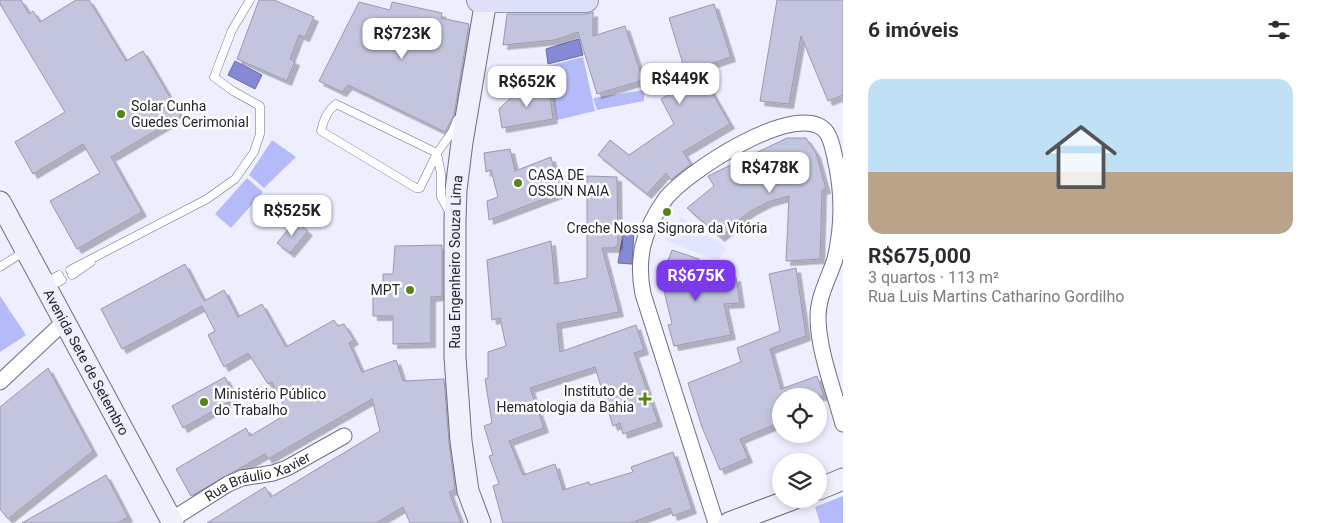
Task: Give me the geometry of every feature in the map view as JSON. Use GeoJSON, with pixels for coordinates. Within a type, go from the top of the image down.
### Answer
{"type":"FeatureCollection","features":[{"type":"Feature","properties":{"kind":"main road"},"geometry":{"type":"LineString","coordinates":[[483,0],[586,0]]}},
{"type":"Feature","properties":{"kind":"street","name":"Rua Engenheiro Souza Lima"},"geometry":{"type":"LineString","coordinates":[[480,523],[468,491],[461,441],[455,356],[455,221],[459,161],[483,0]]}},
{"type":"Feature","properties":{"kind":"street"},"geometry":{"type":"LineString","coordinates":[[716,523],[643,294],[639,272],[643,244],[651,223],[664,200],[682,181],[742,143],[772,130],[795,123],[814,125],[826,131],[831,140],[840,178],[842,230],[835,259],[820,299],[818,316],[819,334],[843,424]]}},
{"type":"Feature","properties":{"kind":"street","name":"Avenida Sete de Setembro"},"geometry":{"type":"LineString","coordinates":[[3,213],[26,250],[53,282],[65,321],[172,521]]}},
{"type":"Feature","properties":{"kind":"street"},"geometry":{"type":"LineString","coordinates":[[0,382],[65,321]]}},
{"type":"Feature","properties":{"kind":"street","name":"Rua Bráulio Xavier"},"geometry":{"type":"LineString","coordinates":[[172,521],[228,484],[242,478],[273,473],[287,468],[344,436]]}},
{"type":"Feature","properties":{"kind":"street"},"geometry":{"type":"LineString","coordinates":[[827,486],[843,479]]}},
{"type":"Feature","properties":{"kind":"street"},"geometry":{"type":"LineString","coordinates":[[729,523],[753,519],[775,508]]}},
{"type":"Feature","properties":{"kind":"lane"},"geometry":{"type":"LineString","coordinates":[[71,272],[103,253],[207,199],[235,179],[254,152],[260,134],[260,106],[233,91],[214,77],[232,30],[250,0]]}},
{"type":"Feature","properties":{"kind":"lane"},"geometry":{"type":"LineString","coordinates":[[462,90],[465,80],[474,70]]}},
{"type":"Feature","properties":{"kind":"lane"},"geometry":{"type":"LineString","coordinates":[[437,153],[336,104],[331,108],[322,124],[321,131],[326,136],[416,188],[420,188],[437,153],[456,125],[458,113]]}},
{"type":"Feature","properties":{"kind":"lane"},"geometry":{"type":"LineString","coordinates":[[437,153],[441,174],[441,196],[455,221]]}},
{"type":"Feature","properties":{"kind":"lane"},"geometry":{"type":"LineString","coordinates":[[0,268],[26,250]]}},
{"type":"Feature","properties":{"kind":"shaded area"},"geometry":{"type":"Polygon","coordinates":[[[579,39],[583,55],[548,64],[546,49],[579,39]]]}},
{"type":"Feature","properties":{"kind":"shaded area"},"geometry":{"type":"Polygon","coordinates":[[[583,57],[595,111],[557,120],[548,66],[583,57]]]}},
{"type":"Feature","properties":{"kind":"shaded area"},"geometry":{"type":"Polygon","coordinates":[[[235,61],[262,75],[255,89],[228,75],[235,61]]]}},
{"type":"Feature","properties":{"kind":"shaded area"},"geometry":{"type":"Polygon","coordinates":[[[644,90],[644,101],[597,110],[593,98],[644,90]]]}},
{"type":"Feature","properties":{"kind":"shaded area"},"geometry":{"type":"Polygon","coordinates":[[[272,140],[296,157],[264,188],[249,175],[272,140]]]}},
{"type":"Feature","properties":{"kind":"shaded area"},"geometry":{"type":"Polygon","coordinates":[[[247,178],[263,192],[231,228],[215,214],[247,178]]]}},
{"type":"Feature","properties":{"kind":"shaded area"},"geometry":{"type":"Polygon","coordinates":[[[681,217],[727,249],[717,261],[665,240],[681,217]]]}},
{"type":"Feature","properties":{"kind":"shaded area"},"geometry":{"type":"Polygon","coordinates":[[[624,231],[634,231],[632,264],[618,263],[624,231]]]}},
{"type":"Feature","properties":{"kind":"shaded area"},"geometry":{"type":"Polygon","coordinates":[[[0,296],[26,335],[0,352],[0,296]]]}},
{"type":"Feature","properties":{"kind":"shaded area"},"geometry":{"type":"Polygon","coordinates":[[[843,496],[843,523],[820,523],[815,508],[827,508],[827,502],[843,496]]]}},
{"type":"Feature","properties":{"kind":"building"},"geometry":{"type":"Polygon","coordinates":[[[0,0],[21,0],[29,14],[33,11],[40,22],[76,0],[89,0],[126,61],[143,51],[181,116],[111,157],[142,212],[77,249],[50,201],[100,173],[83,144],[33,174],[15,142],[65,112],[0,4],[0,0]]]}},
{"type":"Feature","properties":{"kind":"building"},"geometry":{"type":"Polygon","coordinates":[[[259,0],[274,0],[314,17],[305,37],[299,35],[290,59],[295,61],[287,81],[237,59],[259,0]]]}},
{"type":"Feature","properties":{"kind":"building"},"geometry":{"type":"Polygon","coordinates":[[[777,0],[843,0],[843,95],[828,101],[801,36],[789,104],[760,101],[777,0]]]}},
{"type":"Feature","properties":{"kind":"building"},"geometry":{"type":"Polygon","coordinates":[[[359,2],[390,10],[392,2],[442,13],[441,18],[469,24],[454,115],[445,132],[348,85],[342,92],[319,81],[359,2]]]}},
{"type":"Feature","properties":{"kind":"building"},"geometry":{"type":"Polygon","coordinates":[[[714,4],[731,57],[698,68],[730,124],[683,152],[691,164],[671,180],[666,173],[647,194],[598,155],[610,140],[629,155],[674,124],[661,99],[689,84],[669,18],[714,4]]]}},
{"type":"Feature","properties":{"kind":"building"},"geometry":{"type":"Polygon","coordinates":[[[593,12],[593,36],[625,26],[643,80],[597,94],[578,32],[555,40],[503,45],[507,14],[586,14],[593,12]]]}},
{"type":"Feature","properties":{"kind":"building"},"geometry":{"type":"Polygon","coordinates":[[[549,88],[553,119],[502,128],[499,109],[516,93],[549,88]]]}},
{"type":"Feature","properties":{"kind":"building"},"geometry":{"type":"Polygon","coordinates":[[[787,138],[806,138],[816,153],[826,189],[822,190],[820,259],[786,261],[789,196],[768,202],[751,211],[720,237],[687,208],[714,186],[708,176],[787,138]]]}},
{"type":"Feature","properties":{"kind":"building"},"geometry":{"type":"Polygon","coordinates":[[[510,149],[515,171],[551,157],[556,176],[563,174],[568,190],[489,220],[487,201],[498,197],[491,170],[486,172],[484,153],[510,149]]]}},
{"type":"Feature","properties":{"kind":"building"},"geometry":{"type":"Polygon","coordinates":[[[587,176],[617,177],[618,244],[614,248],[602,248],[619,312],[557,324],[560,352],[636,325],[644,350],[634,353],[658,422],[623,434],[620,423],[613,426],[595,367],[530,388],[544,428],[509,441],[523,475],[555,464],[563,490],[589,482],[590,485],[633,472],[631,467],[673,452],[692,509],[673,516],[670,508],[631,523],[503,523],[493,486],[499,484],[489,456],[493,455],[484,426],[492,423],[485,379],[488,378],[488,352],[506,346],[500,318],[492,320],[487,260],[551,241],[555,284],[587,278],[587,176]]]}},
{"type":"Feature","properties":{"kind":"building"},"geometry":{"type":"Polygon","coordinates":[[[295,221],[308,231],[290,253],[277,243],[295,221]]]}},
{"type":"Feature","properties":{"kind":"building","name":"MPT"},"geometry":{"type":"Polygon","coordinates":[[[442,245],[442,296],[431,297],[431,343],[393,344],[393,316],[373,316],[373,284],[383,285],[383,274],[393,274],[395,246],[442,245]]]}},
{"type":"Feature","properties":{"kind":"building"},"geometry":{"type":"Polygon","coordinates":[[[672,250],[699,259],[693,283],[736,277],[740,303],[724,304],[731,335],[674,346],[668,325],[672,324],[661,278],[672,250]]]}},
{"type":"Feature","properties":{"kind":"building"},"geometry":{"type":"Polygon","coordinates":[[[185,264],[204,301],[224,290],[238,317],[262,304],[286,347],[334,320],[338,326],[344,324],[354,340],[349,343],[362,372],[396,360],[403,381],[444,379],[455,489],[449,492],[461,523],[410,523],[403,507],[376,523],[207,523],[265,487],[271,497],[380,431],[372,399],[268,459],[265,454],[191,496],[176,469],[246,428],[250,436],[280,418],[278,415],[286,411],[272,382],[268,384],[248,353],[224,367],[208,335],[215,331],[202,306],[122,349],[101,309],[185,264]]]}},
{"type":"Feature","properties":{"kind":"building"},"geometry":{"type":"Polygon","coordinates":[[[796,268],[806,336],[770,349],[781,388],[772,388],[772,426],[740,439],[748,458],[720,470],[702,427],[688,383],[741,362],[737,348],[780,331],[769,274],[796,268]]]}},
{"type":"Feature","properties":{"kind":"building"},"geometry":{"type":"Polygon","coordinates":[[[48,368],[93,451],[8,519],[0,509],[0,407],[48,368]]]}},
{"type":"Feature","properties":{"kind":"building"},"geometry":{"type":"Polygon","coordinates":[[[817,376],[821,388],[784,388],[817,376]]]}},
{"type":"Feature","properties":{"kind":"building","name":"Ministério Público do Trabalho"},"geometry":{"type":"Polygon","coordinates":[[[225,377],[236,398],[183,428],[172,406],[225,377]]]}},
{"type":"Feature","properties":{"kind":"building"},"geometry":{"type":"Polygon","coordinates":[[[106,475],[128,517],[118,523],[22,523],[106,475]]]}},
{"type":"Feature","properties":{"kind":"place","name":"Solar Cunha Guedes Cerimonial"},"geometry":{"type":"Point","coordinates":[121,114]}},
{"type":"Feature","properties":{"kind":"place","name":"CASA DE OSSUN NAIA"},"geometry":{"type":"Point","coordinates":[518,183]}},
{"type":"Feature","properties":{"kind":"place","name":"Creche Nossa Signora da Vitória"},"geometry":{"type":"Point","coordinates":[667,212]}},
{"type":"Feature","properties":{"kind":"place","name":"MPT"},"geometry":{"type":"Point","coordinates":[410,290]}},
{"type":"Feature","properties":{"kind":"place","name":"Instituto de Hematologia da Bahia"},"geometry":{"type":"Point","coordinates":[645,399]}},
{"type":"Feature","properties":{"kind":"place","name":"Ministério Público do Trabalho"},"geometry":{"type":"Point","coordinates":[204,402]}}]}
